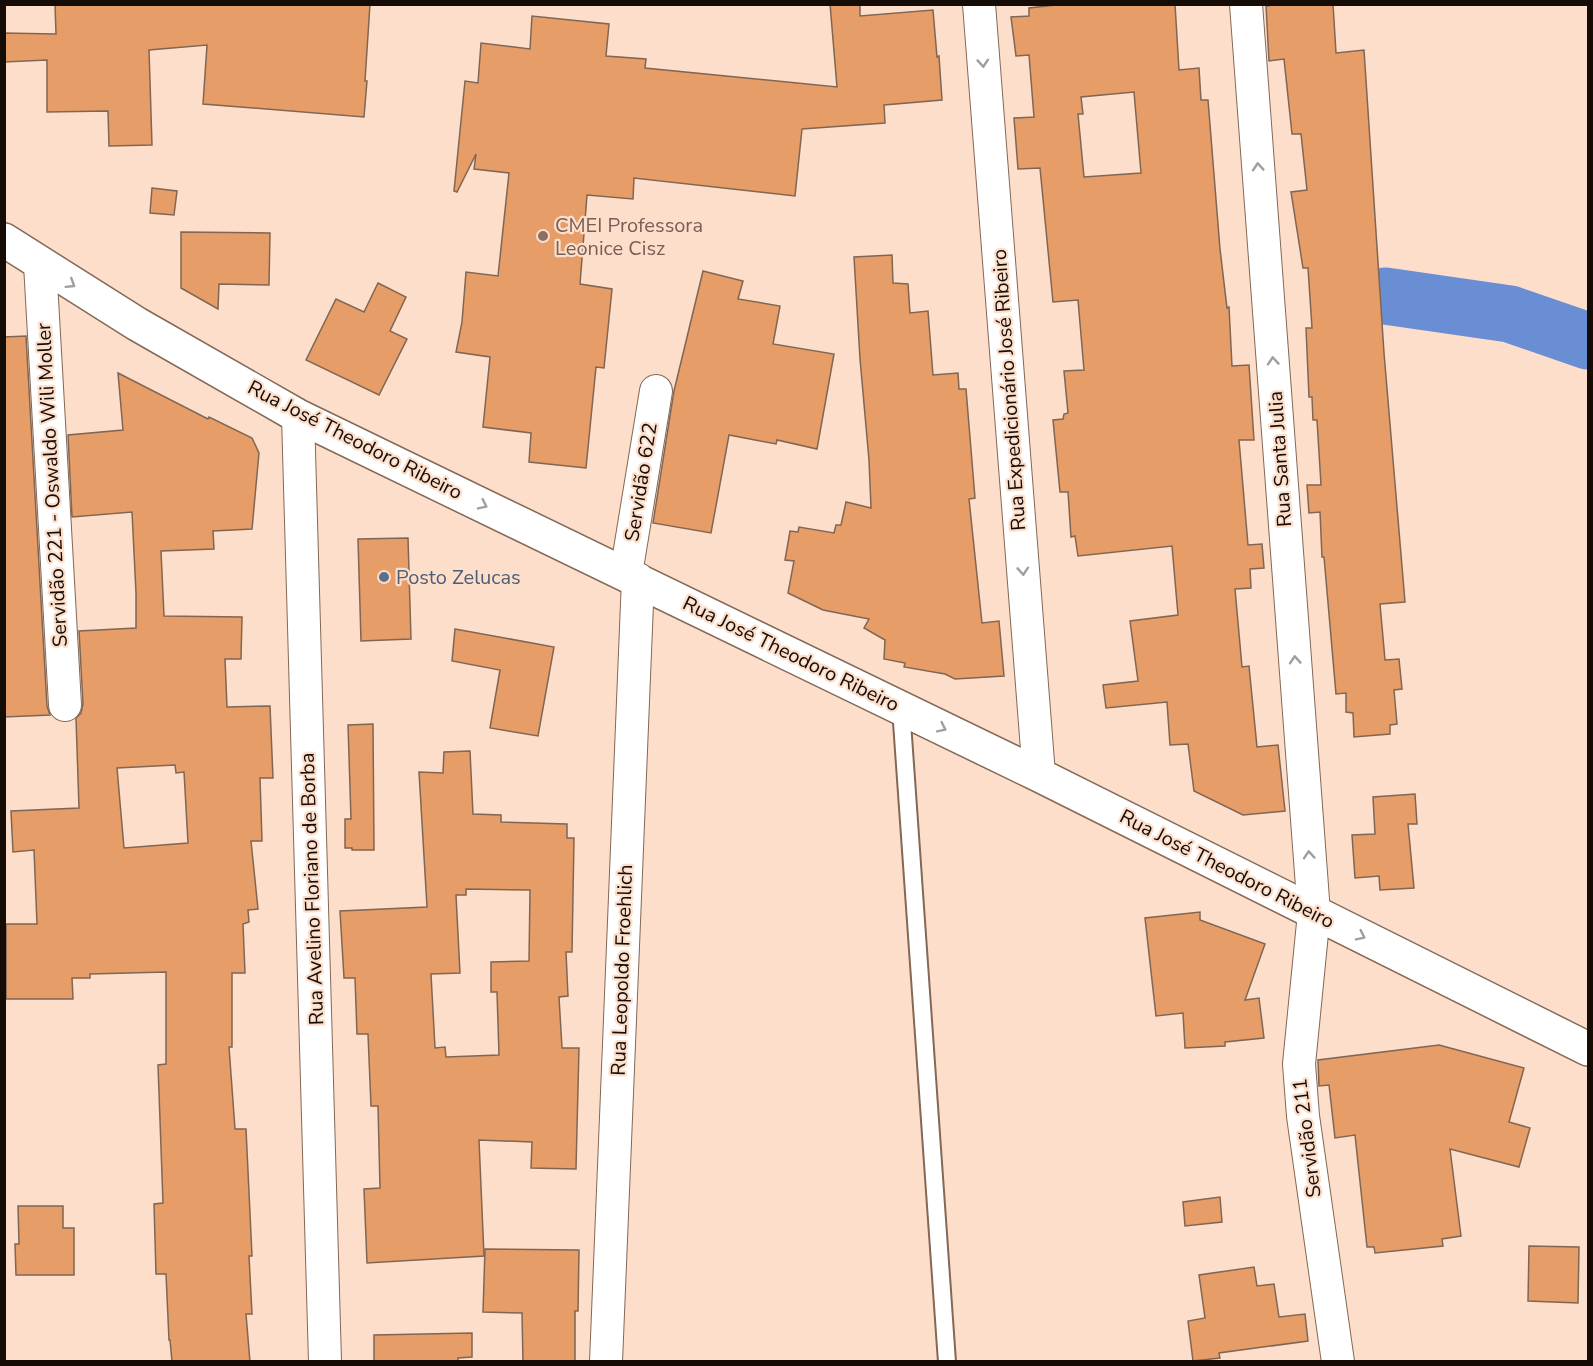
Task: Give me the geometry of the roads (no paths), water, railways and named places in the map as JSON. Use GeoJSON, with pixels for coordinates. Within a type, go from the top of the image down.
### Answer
{"type":"FeatureCollection","features":[{"type":"Feature","properties":{"kind":"main road","name":"Rua José Theodoro Ribeiro"},"geometry":{"type":"LineString","coordinates":[[4,240],[137,324],[298,416],[901,708],[1588,1049]]}},
{"type":"Feature","properties":{"kind":"street","name":"Rua Expedicionário José Ribeiro"},"geometry":{"type":"LineString","coordinates":[[979,4],[1039,776]]}},
{"type":"Feature","properties":{"kind":"street","name":"Rua Santa Julia"},"geometry":{"type":"LineString","coordinates":[[1246,4],[1314,913]]}},
{"type":"Feature","properties":{"kind":"street","name":"Servidão 221 - Oswaldo Wili Moller"},"geometry":{"type":"LineString","coordinates":[[40,264],[65,705]]}},
{"type":"Feature","properties":{"kind":"street","name":"Servidão 622"},"geometry":{"type":"LineString","coordinates":[[632,577],[656,391]]}},
{"type":"Feature","properties":{"kind":"street","name":"Rua Avelino Floriano de Borba"},"geometry":{"type":"LineString","coordinates":[[298,416],[325,1362]]}},
{"type":"Feature","properties":{"kind":"street","name":"Rua Leopoldo Froehlich"},"geometry":{"type":"LineString","coordinates":[[606,1362],[632,577]]}},
{"type":"Feature","properties":{"kind":"street","name":"Servidão 211"},"geometry":{"type":"LineString","coordinates":[[1314,913],[1299,1064],[1303,1116],[1338,1362]]}},
{"type":"Feature","properties":{"kind":"lane"},"geometry":{"type":"LineString","coordinates":[[901,708],[947,1362]]}},
{"type":"Feature","properties":{"kind":"waterway"},"geometry":{"type":"LineString","coordinates":[[1385,296],[1510,314],[1588,341]]}},
{"type":"Feature","properties":{"kind":"place","name":"CMEI Professora Leonice Cisz"},"geometry":{"type":"Point","coordinates":[543,236]}},
{"type":"Feature","properties":{"kind":"place","name":"Posto Zelucas"},"geometry":{"type":"Point","coordinates":[384,577]}}]}
